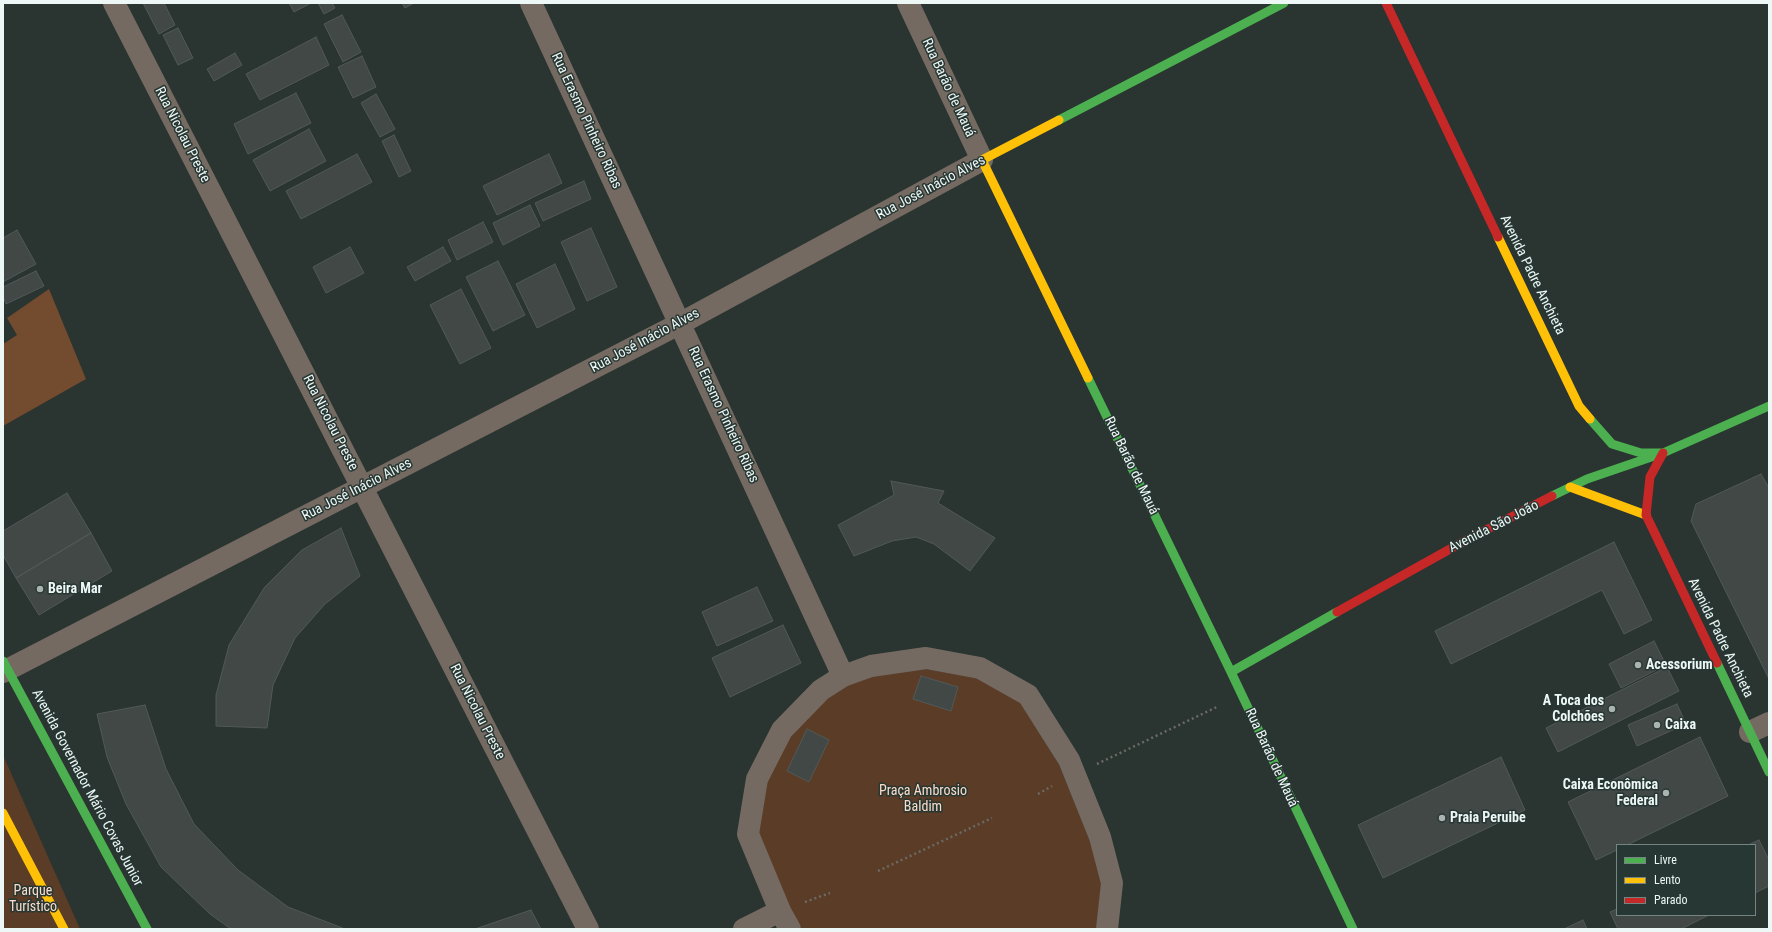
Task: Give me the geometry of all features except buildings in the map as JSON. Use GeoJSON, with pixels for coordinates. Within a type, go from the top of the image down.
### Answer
{"type":"FeatureCollection","features":[{"type":"Feature","properties":{"kind":"main road","name":"Rua José Inácio Alves"},"geometry":{"type":"LineString","coordinates":[[982,160],[1284,3]]}},
{"type":"Feature","properties":{"kind":"main road","name":"Avenida Padre Anchieta"},"geometry":{"type":"LineString","coordinates":[[1386,3],[1579,406],[1612,444],[1641,453],[1663,452]]}},
{"type":"Feature","properties":{"kind":"main road","name":"Rua Barão de Mauá"},"geometry":{"type":"LineString","coordinates":[[982,160],[1231,672],[1353,929]]}},
{"type":"Feature","properties":{"kind":"main road","name":"Avenida São João"},"geometry":{"type":"LineString","coordinates":[[1231,672],[1459,544],[1570,487],[1587,479],[1663,452],[1769,406]]}},
{"type":"Feature","properties":{"kind":"main road"},"geometry":{"type":"LineString","coordinates":[[1570,487],[1646,515],[1650,477],[1663,452]]}},
{"type":"Feature","properties":{"kind":"main road","name":"Avenida Padre Anchieta"},"geometry":{"type":"LineString","coordinates":[[1646,515],[1759,727],[1769,772]]}},
{"type":"Feature","properties":{"kind":"main road","name":"Avenida Governador Mário Covas Junior"},"geometry":{"type":"LineString","coordinates":[[4,667],[147,929]]}},
{"type":"Feature","properties":{"kind":"main road"},"geometry":{"type":"LineString","coordinates":[[3,813],[64,929]]}},
{"type":"Feature","properties":{"kind":"street","name":"Rua Nicolau Preste"},"geometry":{"type":"LineString","coordinates":[[114,3],[588,929]]}},
{"type":"Feature","properties":{"kind":"street","name":"Rua Erasmo Pinheiro Ribas"},"geometry":{"type":"LineString","coordinates":[[531,3],[681,323],[843,676]]}},
{"type":"Feature","properties":{"kind":"street","name":"Rua Barão de Mauá"},"geometry":{"type":"LineString","coordinates":[[908,3],[982,160]]}},
{"type":"Feature","properties":{"kind":"street","name":"Rua José Inácio Alves"},"geometry":{"type":"LineString","coordinates":[[4,667],[363,487],[681,323],[982,160]]}},
{"type":"Feature","properties":{"kind":"street"},"geometry":{"type":"LineString","coordinates":[[744,929],[785,920],[748,834],[757,779],[782,730],[821,690],[843,676],[871,666],[926,658],[980,668],[1028,695],[1069,760],[1100,837],[1112,883],[1107,929]]}},
{"type":"Feature","properties":{"kind":"path"},"geometry":{"type":"LineString","coordinates":[[1038,794],[1075,774],[1242,695]]}},
{"type":"Feature","properties":{"kind":"path"},"geometry":{"type":"LineString","coordinates":[[878,871],[992,818]]}},
{"type":"Feature","properties":{"kind":"green space","name":"Praça Ambrosio Baldim"},"geometry":{"type":"Polygon","coordinates":[[[925,669],[977,678],[1021,703],[1059,765],[1090,840],[1101,884],[1097,929],[802,929],[789,906],[759,833],[766,782],[790,735],[828,698],[847,685],[873,676],[925,669]]]}},
{"type":"Feature","properties":{"kind":"green space","name":"Parque Turístico"},"geometry":{"type":"Polygon","coordinates":[[[3,755],[80,929],[3,929],[3,755]]]}},
{"type":"Feature","properties":{"kind":"shaded area"},"geometry":{"type":"Polygon","coordinates":[[[49,289],[86,379],[3,426],[3,344],[17,335],[7,318],[49,289]]]}},
{"type":"Feature","properties":{"kind":"traffic: fast"},"geometry":{"type":"LineString","coordinates":[[1059,120],[1284,3]]}},
{"type":"Feature","properties":{"kind":"traffic: fast"},"geometry":{"type":"LineString","coordinates":[[1088,378],[1231,672]]}},
{"type":"Feature","properties":{"kind":"traffic: fast"},"geometry":{"type":"LineString","coordinates":[[1552,496],[1587,479],[1663,453],[1769,406]]}},
{"type":"Feature","properties":{"kind":"traffic: fast"},"geometry":{"type":"LineString","coordinates":[[1590,419],[1612,444],[1641,453],[1663,453]]}},
{"type":"Feature","properties":{"kind":"traffic: fast"},"geometry":{"type":"LineString","coordinates":[[1337,612],[1231,672],[1353,929]]}},
{"type":"Feature","properties":{"kind":"traffic: fast"},"geometry":{"type":"LineString","coordinates":[[3,661],[147,929]]}},
{"type":"Feature","properties":{"kind":"traffic: fast"},"geometry":{"type":"LineString","coordinates":[[1717,663],[1769,772]]}},
{"type":"Feature","properties":{"kind":"traffic: slow"},"geometry":{"type":"LineString","coordinates":[[1059,120],[982,160],[1088,378]]}},
{"type":"Feature","properties":{"kind":"traffic: slow"},"geometry":{"type":"LineString","coordinates":[[1498,237],[1579,406],[1590,419]]}},
{"type":"Feature","properties":{"kind":"traffic: slow"},"geometry":{"type":"LineString","coordinates":[[1570,487],[1646,515]]}},
{"type":"Feature","properties":{"kind":"traffic: slow"},"geometry":{"type":"LineString","coordinates":[[3,813],[64,929]]}},
{"type":"Feature","properties":{"kind":"traffic: jam"},"geometry":{"type":"LineString","coordinates":[[1386,3],[1498,237]]}},
{"type":"Feature","properties":{"kind":"traffic: jam"},"geometry":{"type":"LineString","coordinates":[[1663,453],[1650,477],[1646,515],[1717,663]]}},
{"type":"Feature","properties":{"kind":"traffic: jam"},"geometry":{"type":"LineString","coordinates":[[1337,612],[1459,544],[1552,496]]}},
{"type":"Feature","properties":{"kind":"place","name":"Beira Mar"},"geometry":{"type":"Point","coordinates":[40,589]}},
{"type":"Feature","properties":{"kind":"place","name":"Acessorium"},"geometry":{"type":"Point","coordinates":[1638,665]}},
{"type":"Feature","properties":{"kind":"place","name":"A Toca dos Colchões"},"geometry":{"type":"Point","coordinates":[1612,709]}},
{"type":"Feature","properties":{"kind":"place","name":"Caixa"},"geometry":{"type":"Point","coordinates":[1657,725]}},
{"type":"Feature","properties":{"kind":"place","name":"Caixa Econômica Federal"},"geometry":{"type":"Point","coordinates":[1666,793]}},
{"type":"Feature","properties":{"kind":"place","name":"Praia Peruibe"},"geometry":{"type":"Point","coordinates":[1442,818]}}]}
